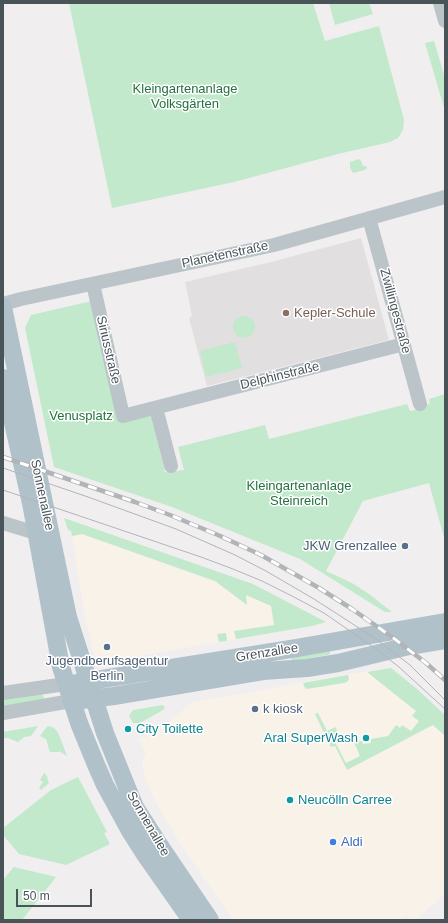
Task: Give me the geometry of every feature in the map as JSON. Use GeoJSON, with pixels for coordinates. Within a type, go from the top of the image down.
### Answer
{"type":"FeatureCollection","features":[{"type":"Feature","properties":{"kind":"main road","name":"Sonnenallee"},"geometry":{"type":"LineString","coordinates":[[3,306],[67,610],[105,733],[135,807],[210,920]]}},
{"type":"Feature","properties":{"kind":"main road","name":"Sonnenallee"},"geometry":{"type":"LineString","coordinates":[[3,378],[31,503],[59,660],[69,693],[85,739],[105,785],[130,831],[191,920]]}},
{"type":"Feature","properties":{"kind":"main road","name":"Grenzallee"},"geometry":{"type":"LineString","coordinates":[[91,690],[334,642],[445,622]]}},
{"type":"Feature","properties":{"kind":"main road","name":"Grenzallee"},"geometry":{"type":"LineString","coordinates":[[91,690],[114,696],[263,671],[307,668],[445,640]]}},
{"type":"Feature","properties":{"kind":"main road"},"geometry":{"type":"LineString","coordinates":[[334,642],[338,662]]}},
{"type":"Feature","properties":{"kind":"main road"},"geometry":{"type":"LineString","coordinates":[[69,693],[91,690]]}},
{"type":"Feature","properties":{"kind":"main road"},"geometry":{"type":"LineString","coordinates":[[85,739],[105,733]]}},
{"type":"Feature","properties":{"kind":"street"},"geometry":{"type":"LineString","coordinates":[[440,3],[445,21]]}},
{"type":"Feature","properties":{"kind":"street","name":"Planetenstraße"},"geometry":{"type":"LineString","coordinates":[[3,306],[93,284],[274,245],[445,197]]}},
{"type":"Feature","properties":{"kind":"street","name":"Zwillingestraße"},"geometry":{"type":"LineString","coordinates":[[369,218],[420,404]]}},
{"type":"Feature","properties":{"kind":"street","name":"Siriusstraße"},"geometry":{"type":"LineString","coordinates":[[93,284],[123,416]]}},
{"type":"Feature","properties":{"kind":"street","name":"Delphinstraße"},"geometry":{"type":"LineString","coordinates":[[123,416],[404,344]]}},
{"type":"Feature","properties":{"kind":"street"},"geometry":{"type":"LineString","coordinates":[[156,408],[171,466]]}},
{"type":"Feature","properties":{"kind":"street"},"geometry":{"type":"LineString","coordinates":[[3,523],[36,534]]}},
{"type":"Feature","properties":{"kind":"street"},"geometry":{"type":"LineString","coordinates":[[3,693],[69,693]]}},
{"type":"Feature","properties":{"kind":"street"},"geometry":{"type":"LineString","coordinates":[[3,713],[69,693]]}},
{"type":"Feature","properties":{"kind":"shaded area","name":"Kepler-Schule"},"geometry":{"type":"Polygon","coordinates":[[[361,238],[389,340],[207,386],[189,318],[192,316],[185,282],[271,262],[361,238]]]}},
{"type":"Feature","properties":{"kind":"shaded area"},"geometry":{"type":"Polygon","coordinates":[[[82,534],[235,589],[312,626],[104,662],[94,656],[84,611],[72,536],[82,534]]]}},
{"type":"Feature","properties":{"kind":"shaded area"},"geometry":{"type":"Polygon","coordinates":[[[369,671],[417,710],[445,736],[445,893],[416,920],[411,920],[406,915],[400,920],[233,920],[180,843],[154,799],[146,781],[142,765],[146,753],[139,739],[169,722],[193,702],[369,671]]]}},
{"type":"Feature","properties":{"kind":"green space","name":"Kleingartenanlage Volksgärten"},"geometry":{"type":"Polygon","coordinates":[[[69,3],[313,3],[325,41],[379,26],[404,120],[403,130],[398,138],[390,142],[338,154],[234,182],[112,208],[69,3]]]}},
{"type":"Feature","properties":{"kind":"green space"},"geometry":{"type":"Polygon","coordinates":[[[329,3],[369,3],[373,14],[335,25],[329,3]]]}},
{"type":"Feature","properties":{"kind":"green space"},"geometry":{"type":"Polygon","coordinates":[[[434,41],[445,78],[445,111],[425,43],[434,41]]]}},
{"type":"Feature","properties":{"kind":"green space"},"geometry":{"type":"Polygon","coordinates":[[[359,159],[363,166],[366,166],[367,168],[365,170],[353,173],[350,168],[350,162],[359,159]]]}},
{"type":"Feature","properties":{"kind":"green space","name":"Kleingartenanlage Steinreich"},"geometry":{"type":"Polygon","coordinates":[[[92,301],[121,423],[151,416],[165,472],[184,470],[178,447],[265,425],[269,439],[407,404],[410,411],[415,410],[416,407],[430,404],[429,399],[445,394],[445,541],[429,483],[363,501],[326,571],[352,583],[392,612],[385,612],[300,559],[172,507],[54,467],[25,328],[31,315],[92,301]]]}},
{"type":"Feature","properties":{"kind":"green space"},"geometry":{"type":"Polygon","coordinates":[[[244,316],[248,317],[254,323],[254,331],[248,337],[244,338],[240,337],[234,331],[233,327],[234,323],[240,317],[244,316]]]}},
{"type":"Feature","properties":{"kind":"green space"},"geometry":{"type":"Polygon","coordinates":[[[235,342],[242,368],[206,377],[200,351],[235,342]]]}},
{"type":"Feature","properties":{"kind":"green space"},"geometry":{"type":"Polygon","coordinates":[[[64,518],[253,584],[326,622],[312,626],[236,639],[234,631],[274,625],[271,606],[246,595],[247,605],[215,581],[82,534],[72,536],[71,531],[68,530],[64,518]]]}},
{"type":"Feature","properties":{"kind":"green space"},"geometry":{"type":"Polygon","coordinates":[[[226,633],[227,641],[219,642],[217,634],[226,633]]]}},
{"type":"Feature","properties":{"kind":"green space"},"geometry":{"type":"Polygon","coordinates":[[[329,649],[330,654],[327,655],[294,661],[291,659],[291,658],[329,649]]]}},
{"type":"Feature","properties":{"kind":"green space"},"geometry":{"type":"Polygon","coordinates":[[[391,668],[417,689],[445,715],[445,736],[433,725],[347,770],[335,746],[331,747],[315,714],[318,713],[327,731],[336,727],[338,737],[335,742],[346,763],[360,756],[354,742],[362,741],[363,744],[371,743],[371,739],[388,736],[396,725],[400,728],[402,725],[411,731],[419,721],[412,716],[416,711],[367,672],[391,668]]]}},
{"type":"Feature","properties":{"kind":"green space"},"geometry":{"type":"Polygon","coordinates":[[[348,675],[349,679],[344,683],[307,689],[303,683],[348,675]]]}},
{"type":"Feature","properties":{"kind":"green space"},"geometry":{"type":"Polygon","coordinates":[[[42,691],[45,701],[3,708],[3,697],[42,691]]]}},
{"type":"Feature","properties":{"kind":"green space"},"geometry":{"type":"Polygon","coordinates":[[[163,705],[165,708],[163,710],[140,723],[133,723],[129,716],[133,710],[163,705]]]}},
{"type":"Feature","properties":{"kind":"green space"},"geometry":{"type":"Polygon","coordinates":[[[38,726],[31,736],[24,737],[18,742],[8,738],[3,738],[3,732],[38,726]]]}},
{"type":"Feature","properties":{"kind":"green space"},"geometry":{"type":"Polygon","coordinates":[[[48,726],[56,730],[67,756],[59,751],[50,752],[46,739],[40,736],[48,726]]]}},
{"type":"Feature","properties":{"kind":"green space"},"geometry":{"type":"Polygon","coordinates":[[[44,773],[47,776],[49,783],[41,790],[39,788],[43,782],[40,780],[44,773]]]}},
{"type":"Feature","properties":{"kind":"green space"},"geometry":{"type":"Polygon","coordinates":[[[78,777],[107,832],[104,833],[110,844],[66,865],[19,854],[3,835],[3,828],[51,790],[78,777]]]}},
{"type":"Feature","properties":{"kind":"green space"},"geometry":{"type":"Polygon","coordinates":[[[14,867],[56,877],[22,920],[3,920],[3,880],[14,867]]]}},
{"type":"Feature","properties":{"kind":"tram line"},"geometry":{"type":"LineString","coordinates":[[3,468],[176,529],[235,555],[266,571],[314,599],[376,639],[410,665],[445,700]]}},
{"type":"Feature","properties":{"kind":"tram line"},"geometry":{"type":"LineString","coordinates":[[3,490],[201,557],[262,581],[324,613],[376,649],[399,667],[445,709]]}},
{"type":"Feature","properties":{"kind":"railway"},"geometry":{"type":"LineString","coordinates":[[3,457],[170,515],[261,555],[319,588],[352,609],[392,637],[426,663],[445,680]]}},
{"type":"Feature","properties":{"kind":"place","name":"Kepler-Schule"},"geometry":{"type":"Point","coordinates":[286,313]}},
{"type":"Feature","properties":{"kind":"place","name":"JKW Grenzallee"},"geometry":{"type":"Point","coordinates":[405,546]}},
{"type":"Feature","properties":{"kind":"place","name":"Jugendberufsagentur Berlin"},"geometry":{"type":"Point","coordinates":[107,647]}},
{"type":"Feature","properties":{"kind":"place","name":"k kiosk"},"geometry":{"type":"Point","coordinates":[255,709]}},
{"type":"Feature","properties":{"kind":"place","name":"City Toilette"},"geometry":{"type":"Point","coordinates":[128,729]}},
{"type":"Feature","properties":{"kind":"place","name":"Aral SuperWash"},"geometry":{"type":"Point","coordinates":[366,738]}},
{"type":"Feature","properties":{"kind":"place","name":"Neucölln Carree"},"geometry":{"type":"Point","coordinates":[290,800]}},
{"type":"Feature","properties":{"kind":"place","name":"Aldi"},"geometry":{"type":"Point","coordinates":[333,842]}},
{"type":"Feature","properties":{"kind":"park label","name":"Venusplatz"},"geometry":{"type":"Point","coordinates":[81,416]}}]}
